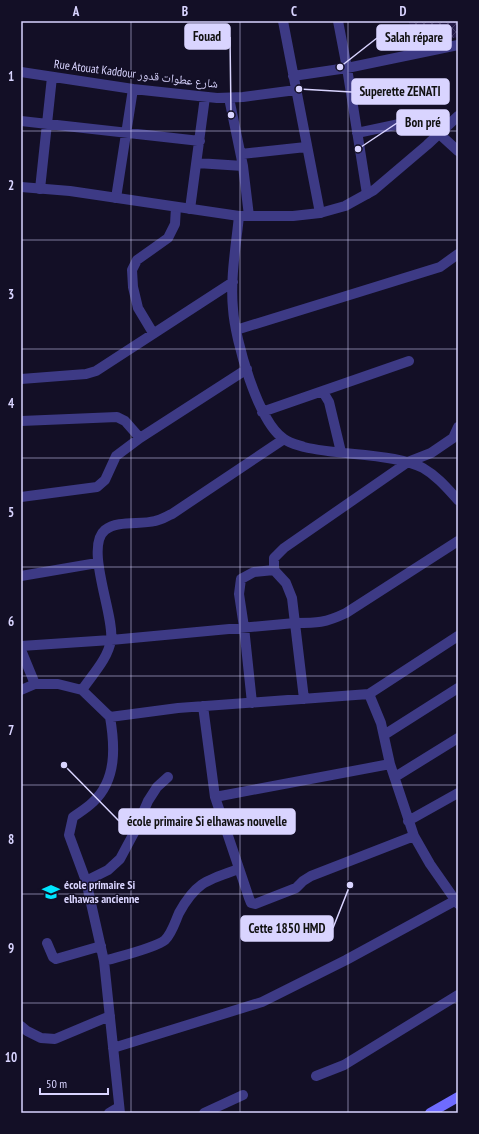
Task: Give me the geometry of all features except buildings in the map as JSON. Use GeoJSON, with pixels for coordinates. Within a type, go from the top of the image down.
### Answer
{"type":"FeatureCollection","features":[{"type":"Feature","properties":{"kind":"main road"},"geometry":{"type":"LineString","coordinates":[[430,1113],[458,1097]]}},
{"type":"Feature","properties":{"kind":"street"},"geometry":{"type":"LineString","coordinates":[[283,21],[306,147],[320,213]]}},
{"type":"Feature","properties":{"kind":"street"},"geometry":{"type":"LineString","coordinates":[[338,21],[367,194]]}},
{"type":"Feature","properties":{"kind":"street"},"geometry":{"type":"LineString","coordinates":[[293,76],[347,68],[458,45]]}},
{"type":"Feature","properties":{"kind":"street","name":"Rue Atouat Kaddour شارع عطوات قدور"},"geometry":{"type":"LineString","coordinates":[[21,72],[205,97],[243,98],[296,90]]}},
{"type":"Feature","properties":{"kind":"street"},"geometry":{"type":"LineString","coordinates":[[40,188],[52,77]]}},
{"type":"Feature","properties":{"kind":"street"},"geometry":{"type":"LineString","coordinates":[[116,198],[133,88]]}},
{"type":"Feature","properties":{"kind":"street"},"geometry":{"type":"LineString","coordinates":[[190,209],[205,97]]}},
{"type":"Feature","properties":{"kind":"street"},"geometry":{"type":"LineString","coordinates":[[229,98],[243,166],[244,216],[233,282],[233,309],[238,343],[262,412],[270,425],[284,440],[304,447],[376,455],[408,462],[422,467],[441,481],[457,497]]}},
{"type":"Feature","properties":{"kind":"street"},"geometry":{"type":"LineString","coordinates":[[21,187],[40,188],[244,216],[293,216],[320,213],[345,206],[374,190],[458,116]]}},
{"type":"Feature","properties":{"kind":"street"},"geometry":{"type":"LineString","coordinates":[[356,133],[423,119],[458,151]]}},
{"type":"Feature","properties":{"kind":"street"},"geometry":{"type":"LineString","coordinates":[[21,121],[200,141]]}},
{"type":"Feature","properties":{"kind":"street"},"geometry":{"type":"LineString","coordinates":[[241,154],[306,147]]}},
{"type":"Feature","properties":{"kind":"street"},"geometry":{"type":"LineString","coordinates":[[196,163],[243,166]]}},
{"type":"Feature","properties":{"kind":"street"},"geometry":{"type":"LineString","coordinates":[[153,333],[138,308],[133,287],[132,270],[137,260],[168,238],[176,224],[176,206]]}},
{"type":"Feature","properties":{"kind":"street"},"geometry":{"type":"LineString","coordinates":[[236,330],[440,268],[458,254]]}},
{"type":"Feature","properties":{"kind":"street"},"geometry":{"type":"LineString","coordinates":[[21,379],[86,374],[96,371],[233,282]]}},
{"type":"Feature","properties":{"kind":"street"},"geometry":{"type":"LineString","coordinates":[[262,412],[409,361]]}},
{"type":"Feature","properties":{"kind":"street"},"geometry":{"type":"LineString","coordinates":[[21,497],[97,487],[105,480],[116,456],[140,438],[247,369]]}},
{"type":"Feature","properties":{"kind":"street"},"geometry":{"type":"LineString","coordinates":[[323,392],[329,402],[341,452]]}},
{"type":"Feature","properties":{"kind":"street"},"geometry":{"type":"LineString","coordinates":[[21,421],[117,417],[125,421],[140,438]]}},
{"type":"Feature","properties":{"kind":"street"},"geometry":{"type":"LineString","coordinates":[[304,699],[292,598],[286,583],[274,570],[274,558],[284,548],[408,462],[431,453],[453,438],[458,427]]}},
{"type":"Feature","properties":{"kind":"street"},"geometry":{"type":"LineString","coordinates":[[82,690],[108,652],[111,640],[111,626],[98,563],[98,543],[104,531],[114,526],[156,521],[172,514],[284,440]]}},
{"type":"Feature","properties":{"kind":"street"},"geometry":{"type":"LineString","coordinates":[[21,646],[111,640],[295,623],[318,623],[346,613],[458,541]]}},
{"type":"Feature","properties":{"kind":"street"},"geometry":{"type":"LineString","coordinates":[[21,576],[98,563]]}},
{"type":"Feature","properties":{"kind":"street"},"geometry":{"type":"LineString","coordinates":[[252,703],[239,594],[241,580],[254,572],[274,570]]}},
{"type":"Feature","properties":{"kind":"street"},"geometry":{"type":"LineString","coordinates":[[110,717],[178,708],[369,694],[458,636]]}},
{"type":"Feature","properties":{"kind":"street"},"geometry":{"type":"LineString","coordinates":[[21,650],[35,684]]}},
{"type":"Feature","properties":{"kind":"street"},"geometry":{"type":"LineString","coordinates":[[21,690],[35,684],[58,684],[82,690],[110,717],[114,752],[112,770],[105,787],[94,802],[73,817],[69,835],[86,881],[104,962],[120,1110],[109,1113]]}},
{"type":"Feature","properties":{"kind":"street"},"geometry":{"type":"LineString","coordinates":[[384,735],[458,688]]}},
{"type":"Feature","properties":{"kind":"street"},"geometry":{"type":"LineString","coordinates":[[113,1048],[262,1002],[346,960],[457,901],[430,864],[414,836],[390,764],[381,723],[369,694]]}},
{"type":"Feature","properties":{"kind":"street"},"geometry":{"type":"LineString","coordinates":[[203,706],[215,797],[251,903],[255,904],[296,888],[311,876],[414,836]]}},
{"type":"Feature","properties":{"kind":"street"},"geometry":{"type":"LineString","coordinates":[[395,777],[458,738]]}},
{"type":"Feature","properties":{"kind":"street"},"geometry":{"type":"LineString","coordinates":[[215,797],[390,764]]}},
{"type":"Feature","properties":{"kind":"street"},"geometry":{"type":"LineString","coordinates":[[86,881],[108,870],[120,859],[135,831],[148,801],[157,787],[168,776]]}},
{"type":"Feature","properties":{"kind":"street"},"geometry":{"type":"LineString","coordinates":[[408,821],[458,793]]}},
{"type":"Feature","properties":{"kind":"street"},"geometry":{"type":"LineString","coordinates":[[104,962],[156,945],[164,940],[171,932],[180,913],[195,890],[203,883],[239,869]]}},
{"type":"Feature","properties":{"kind":"street"},"geometry":{"type":"LineString","coordinates":[[47,942],[53,957],[56,960],[101,946]]}},
{"type":"Feature","properties":{"kind":"street"},"geometry":{"type":"LineString","coordinates":[[316,1076],[344,1065],[458,995]]}},
{"type":"Feature","properties":{"kind":"street"},"geometry":{"type":"LineString","coordinates":[[21,1026],[27,1031],[41,1038],[55,1038],[110,1016]]}},
{"type":"Feature","properties":{"kind":"street"},"geometry":{"type":"LineString","coordinates":[[204,1113],[243,1095]]}},
{"type":"Feature","properties":{"kind":"place","name":"Salah répare"},"geometry":{"type":"Point","coordinates":[340,67]}},
{"type":"Feature","properties":{"kind":"place","name":"Superette ZENATI"},"geometry":{"type":"Point","coordinates":[299,89]}},
{"type":"Feature","properties":{"kind":"place","name":"Fouad"},"geometry":{"type":"Point","coordinates":[231,115]}},
{"type":"Feature","properties":{"kind":"place","name":"Bon pré"},"geometry":{"type":"Point","coordinates":[358,149]}},
{"type":"Feature","properties":{"kind":"place","name":"école primaire Si elhawas nouvelle"},"geometry":{"type":"Point","coordinates":[64,765]}},
{"type":"Feature","properties":{"kind":"place","name":"Cette 1850 HMD"},"geometry":{"type":"Point","coordinates":[350,885]}},
{"type":"Feature","properties":{"kind":"place","name":"école primaire Si elhawas ancienne"},"geometry":{"type":"Point","coordinates":[51,892]}}]}
